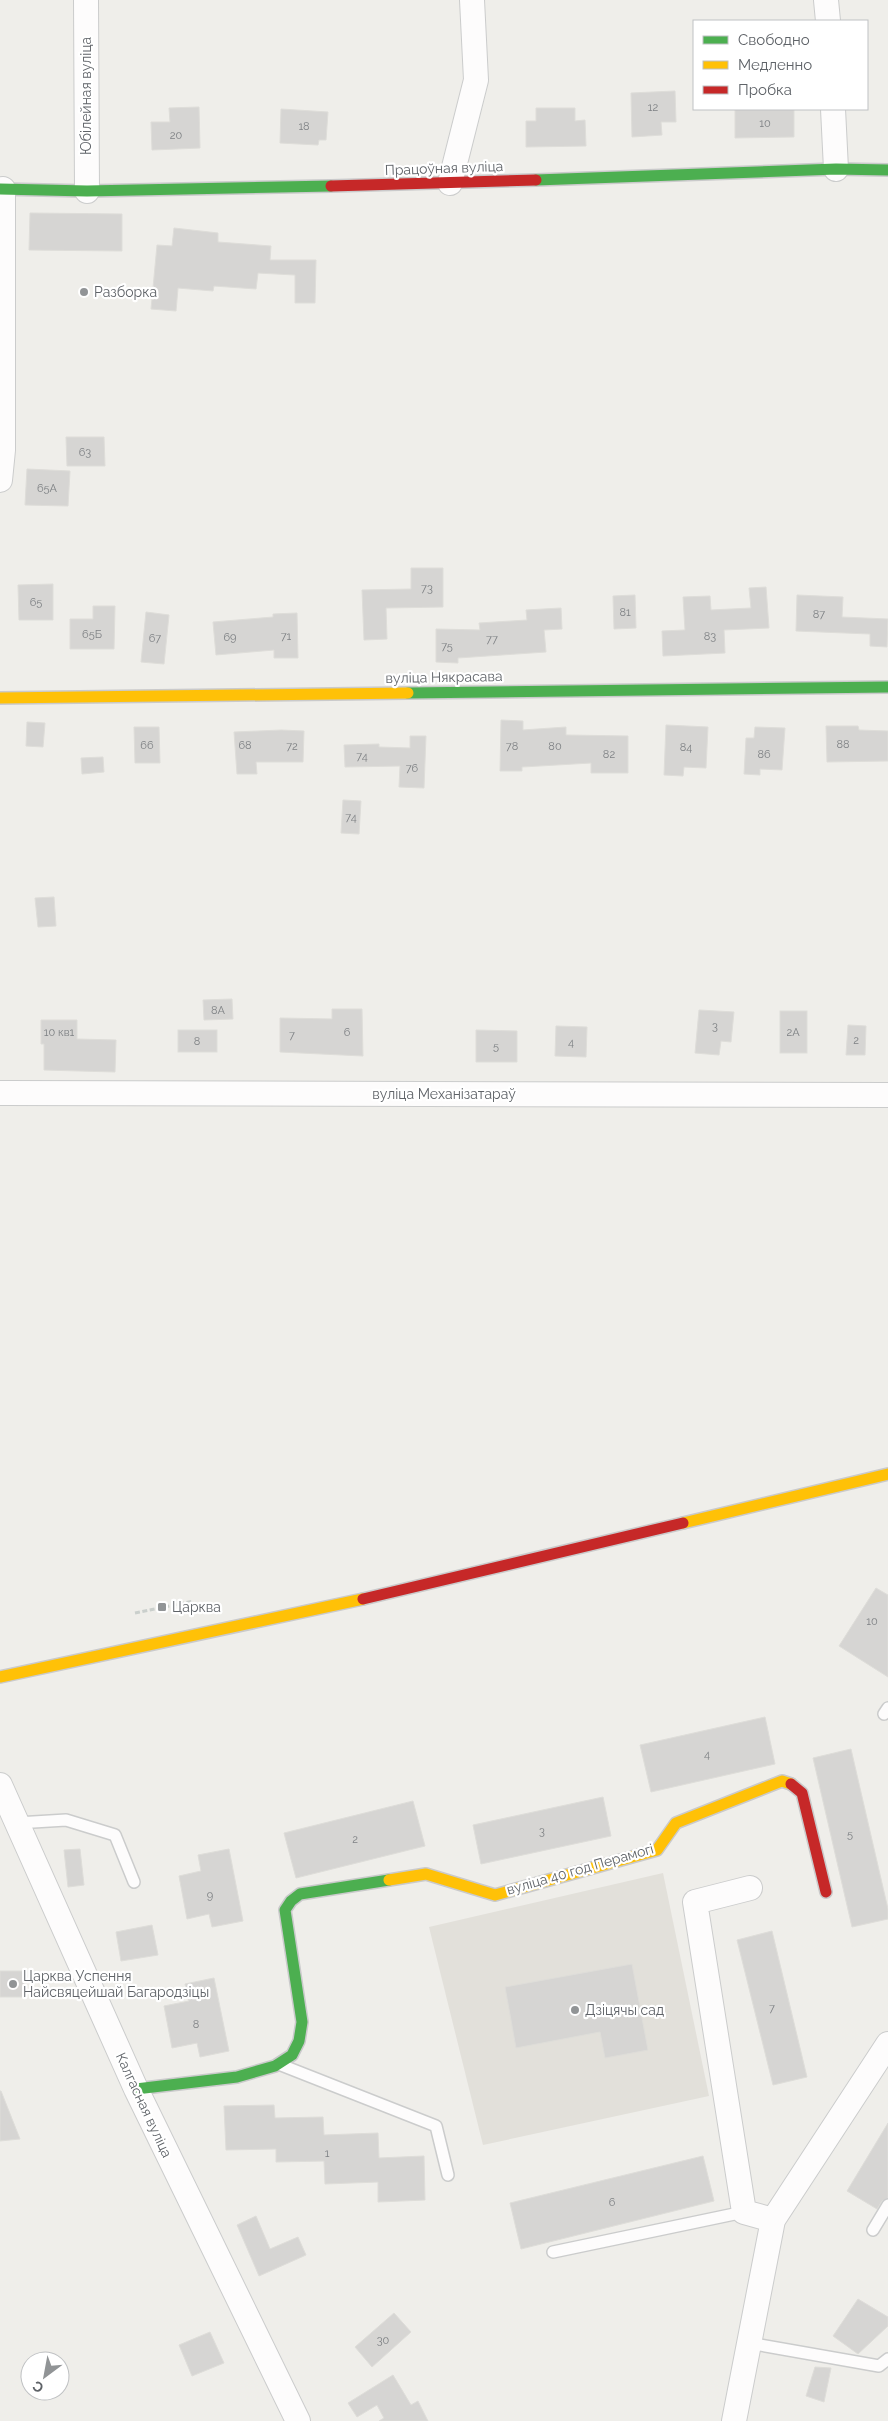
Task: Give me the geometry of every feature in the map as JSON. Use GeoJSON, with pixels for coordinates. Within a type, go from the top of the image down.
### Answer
{"type":"FeatureCollection","features":[{"type":"Feature","properties":{"kind":"street","name":"Юбілейная вуліца"},"geometry":{"type":"LineString","coordinates":[[86,0],[87,191]]}},
{"type":"Feature","properties":{"kind":"street"},"geometry":{"type":"LineString","coordinates":[[450,183],[476,80],[472,0]]}},
{"type":"Feature","properties":{"kind":"street"},"geometry":{"type":"LineString","coordinates":[[826,0],[828,20]]}},
{"type":"Feature","properties":{"kind":"street"},"geometry":{"type":"LineString","coordinates":[[832,110],[836,169]]}},
{"type":"Feature","properties":{"kind":"street","name":"Працоўная вуліца"},"geometry":{"type":"LineString","coordinates":[[2,189],[87,191],[450,183],[836,169],[888,170]]}},
{"type":"Feature","properties":{"kind":"street"},"geometry":{"type":"LineString","coordinates":[[0,480],[3,450],[2,189]]}},
{"type":"Feature","properties":{"kind":"street","name":"вуліца Някрасава"},"geometry":{"type":"LineString","coordinates":[[0,698],[888,687]]}},
{"type":"Feature","properties":{"kind":"street","name":"вуліца Механізатараў"},"geometry":{"type":"LineString","coordinates":[[0,1093],[888,1095]]}},
{"type":"Feature","properties":{"kind":"street"},"geometry":{"type":"LineString","coordinates":[[0,1677],[388,1594],[888,1474]]}},
{"type":"Feature","properties":{"kind":"street","name":"вуліца 40 год Перамогі"},"geometry":{"type":"LineString","coordinates":[[136,2089],[251,2075],[290,2057],[300,2038],[302,2022],[285,1910],[291,1901],[300,1894],[426,1874],[495,1895],[657,1850],[676,1823],[782,1781],[793,1785],[802,1793],[826,1892]]}},
{"type":"Feature","properties":{"kind":"street","name":"Калгасная вуліца"},"geometry":{"type":"LineString","coordinates":[[0,1784],[9,1823],[298,2421]]}},
{"type":"Feature","properties":{"kind":"street"},"geometry":{"type":"LineString","coordinates":[[750,1888],[695,1902],[744,2212],[773,2220]]}},
{"type":"Feature","properties":{"kind":"street"},"geometry":{"type":"LineString","coordinates":[[734,2421],[773,2220],[885,2054]]}},
{"type":"Feature","properties":{"kind":"lane"},"geometry":{"type":"LineString","coordinates":[[9,1823],[66,1820],[114,1835],[134,1882]]}},
{"type":"Feature","properties":{"kind":"lane"},"geometry":{"type":"LineString","coordinates":[[277,2063],[436,2126],[448,2175]]}},
{"type":"Feature","properties":{"kind":"lane"},"geometry":{"type":"LineString","coordinates":[[873,2230],[888,2205]]}},
{"type":"Feature","properties":{"kind":"lane"},"geometry":{"type":"LineString","coordinates":[[552,2252],[744,2212]]}},
{"type":"Feature","properties":{"kind":"lane"},"geometry":{"type":"LineString","coordinates":[[749,2343],[879,2366],[888,2359]]}},
{"type":"Feature","properties":{"kind":"path"},"geometry":{"type":"LineString","coordinates":[[135,1613],[193,1601]]}},
{"type":"Feature","properties":{"kind":"shaded area"},"geometry":{"type":"Polygon","coordinates":[[[663,1873],[709,2096],[483,2145],[429,1927],[663,1873]]]}},
{"type":"Feature","properties":{"kind":"building"},"geometry":{"type":"Polygon","coordinates":[[[675,91],[676,122],[661,122],[662,135],[632,137],[631,93],[675,91]]]}},
{"type":"Feature","properties":{"kind":"building"},"geometry":{"type":"Polygon","coordinates":[[[199,107],[200,148],[152,150],[151,122],[170,122],[169,108],[199,107]]]}},
{"type":"Feature","properties":{"kind":"building"},"geometry":{"type":"Polygon","coordinates":[[[536,108],[575,108],[575,121],[585,120],[586,146],[526,147],[526,121],[536,121],[536,108]]]}},
{"type":"Feature","properties":{"kind":"building"},"geometry":{"type":"Polygon","coordinates":[[[281,109],[328,112],[326,140],[319,140],[318,145],[280,143],[281,109]]]}},
{"type":"Feature","properties":{"kind":"building"},"geometry":{"type":"Polygon","coordinates":[[[735,110],[794,110],[794,137],[735,138],[735,110]]]}},
{"type":"Feature","properties":{"kind":"building"},"geometry":{"type":"Polygon","coordinates":[[[30,213],[122,214],[122,251],[29,250],[30,213]]]}},
{"type":"Feature","properties":{"kind":"building"},"geometry":{"type":"Polygon","coordinates":[[[174,228],[218,233],[218,242],[271,246],[270,260],[316,260],[315,303],[295,303],[295,275],[258,273],[256,289],[214,286],[213,291],[178,288],[176,311],[151,309],[157,245],[172,246],[174,228]]]}},
{"type":"Feature","properties":{"kind":"building"},"geometry":{"type":"Polygon","coordinates":[[[66,437],[104,437],[105,466],[67,466],[66,437]]]}},
{"type":"Feature","properties":{"kind":"building"},"geometry":{"type":"Polygon","coordinates":[[[27,469],[70,471],[68,506],[25,505],[27,469]]]}},
{"type":"Feature","properties":{"kind":"building"},"geometry":{"type":"Polygon","coordinates":[[[411,568],[443,568],[443,607],[386,608],[387,639],[364,640],[362,590],[411,589],[411,568]]]}},
{"type":"Feature","properties":{"kind":"building"},"geometry":{"type":"Polygon","coordinates":[[[53,584],[53,620],[19,620],[18,585],[53,584]]]}},
{"type":"Feature","properties":{"kind":"building"},"geometry":{"type":"Polygon","coordinates":[[[766,587],[769,628],[724,630],[725,653],[663,656],[662,631],[685,630],[683,597],[710,596],[711,610],[751,608],[749,588],[766,587]]]}},
{"type":"Feature","properties":{"kind":"building"},"geometry":{"type":"Polygon","coordinates":[[[635,595],[636,628],[614,629],[613,596],[635,595]]]}},
{"type":"Feature","properties":{"kind":"building"},"geometry":{"type":"Polygon","coordinates":[[[797,595],[843,597],[842,617],[888,619],[887,647],[870,646],[870,634],[796,631],[797,595]]]}},
{"type":"Feature","properties":{"kind":"building"},"geometry":{"type":"Polygon","coordinates":[[[93,606],[115,606],[114,649],[70,649],[70,619],[93,619],[93,606]]]}},
{"type":"Feature","properties":{"kind":"building"},"geometry":{"type":"Polygon","coordinates":[[[561,608],[562,629],[544,630],[546,652],[458,658],[458,663],[436,662],[436,629],[480,630],[479,623],[527,620],[526,610],[561,608]]]}},
{"type":"Feature","properties":{"kind":"building"},"geometry":{"type":"Polygon","coordinates":[[[146,612],[169,615],[164,664],[141,662],[146,612]]]}},
{"type":"Feature","properties":{"kind":"building"},"geometry":{"type":"Polygon","coordinates":[[[297,613],[298,658],[274,658],[274,650],[216,655],[213,622],[273,617],[273,614],[297,613]]]}},
{"type":"Feature","properties":{"kind":"building"},"geometry":{"type":"Polygon","coordinates":[[[501,720],[523,721],[523,730],[566,727],[566,735],[628,736],[628,773],[591,773],[591,763],[522,767],[522,771],[500,771],[501,720]]]}},
{"type":"Feature","properties":{"kind":"building"},"geometry":{"type":"Polygon","coordinates":[[[27,722],[45,723],[43,747],[26,746],[27,722]]]}},
{"type":"Feature","properties":{"kind":"building"},"geometry":{"type":"Polygon","coordinates":[[[666,725],[708,727],[706,768],[684,767],[683,776],[664,775],[666,725]]]}},
{"type":"Feature","properties":{"kind":"building"},"geometry":{"type":"Polygon","coordinates":[[[826,726],[858,726],[859,730],[888,731],[888,761],[827,762],[826,726]]]}},
{"type":"Feature","properties":{"kind":"building"},"geometry":{"type":"Polygon","coordinates":[[[134,727],[159,727],[160,763],[135,763],[134,727]]]}},
{"type":"Feature","properties":{"kind":"building"},"geometry":{"type":"Polygon","coordinates":[[[755,727],[785,728],[782,770],[760,769],[760,775],[744,774],[746,738],[754,738],[755,727]]]}},
{"type":"Feature","properties":{"kind":"building"},"geometry":{"type":"Polygon","coordinates":[[[304,731],[303,762],[256,762],[257,774],[237,774],[234,732],[304,731]]]}},
{"type":"Feature","properties":{"kind":"building"},"geometry":{"type":"Polygon","coordinates":[[[410,736],[426,736],[424,788],[399,787],[400,766],[345,767],[344,745],[379,744],[379,747],[410,748],[410,736]]]}},
{"type":"Feature","properties":{"kind":"building"},"geometry":{"type":"Polygon","coordinates":[[[103,757],[104,772],[82,774],[81,758],[103,757]]]}},
{"type":"Feature","properties":{"kind":"building"},"geometry":{"type":"Polygon","coordinates":[[[343,800],[361,801],[359,834],[341,833],[343,800]]]}},
{"type":"Feature","properties":{"kind":"building"},"geometry":{"type":"Polygon","coordinates":[[[54,897],[56,926],[38,927],[35,898],[54,897]]]}},
{"type":"Feature","properties":{"kind":"building"},"geometry":{"type":"Polygon","coordinates":[[[232,999],[233,1019],[204,1020],[203,1000],[232,999]]]}},
{"type":"Feature","properties":{"kind":"building"},"geometry":{"type":"Polygon","coordinates":[[[332,1009],[362,1009],[363,1056],[280,1052],[280,1018],[332,1019],[332,1009]]]}},
{"type":"Feature","properties":{"kind":"building"},"geometry":{"type":"Polygon","coordinates":[[[699,1010],[734,1012],[731,1042],[721,1041],[719,1055],[695,1053],[699,1010]]]}},
{"type":"Feature","properties":{"kind":"building"},"geometry":{"type":"Polygon","coordinates":[[[780,1011],[807,1011],[807,1053],[780,1053],[780,1011]]]}},
{"type":"Feature","properties":{"kind":"building"},"geometry":{"type":"Polygon","coordinates":[[[41,1020],[77,1020],[77,1039],[116,1040],[115,1072],[44,1070],[44,1044],[41,1044],[41,1020]]]}},
{"type":"Feature","properties":{"kind":"building"},"geometry":{"type":"Polygon","coordinates":[[[848,1025],[866,1026],[865,1055],[846,1055],[848,1025]]]}},
{"type":"Feature","properties":{"kind":"building"},"geometry":{"type":"Polygon","coordinates":[[[556,1026],[587,1027],[586,1057],[555,1056],[556,1026]]]}},
{"type":"Feature","properties":{"kind":"building"},"geometry":{"type":"Polygon","coordinates":[[[178,1030],[217,1030],[217,1052],[178,1052],[178,1030]]]}},
{"type":"Feature","properties":{"kind":"building"},"geometry":{"type":"Polygon","coordinates":[[[476,1030],[517,1031],[517,1062],[476,1062],[476,1030]]]}},
{"type":"Feature","properties":{"kind":"building"},"geometry":{"type":"Polygon","coordinates":[[[876,1588],[888,1595],[888,1677],[839,1646],[876,1588]]]}},
{"type":"Feature","properties":{"kind":"building"},"geometry":{"type":"Polygon","coordinates":[[[765,1717],[775,1764],[651,1792],[640,1745],[765,1717]]]}},
{"type":"Feature","properties":{"kind":"building"},"geometry":{"type":"Polygon","coordinates":[[[851,1749],[888,1909],[888,1919],[852,1927],[813,1758],[851,1749]]]}},
{"type":"Feature","properties":{"kind":"building"},"geometry":{"type":"Polygon","coordinates":[[[603,1797],[611,1836],[481,1864],[473,1825],[603,1797]]]}},
{"type":"Feature","properties":{"kind":"building"},"geometry":{"type":"Polygon","coordinates":[[[413,1801],[425,1846],[296,1878],[284,1833],[413,1801]]]}},
{"type":"Feature","properties":{"kind":"building"},"geometry":{"type":"Polygon","coordinates":[[[80,1849],[84,1885],[68,1887],[64,1850],[80,1849]]]}},
{"type":"Feature","properties":{"kind":"building"},"geometry":{"type":"Polygon","coordinates":[[[229,1849],[243,1921],[212,1927],[209,1914],[187,1919],[179,1876],[201,1871],[198,1855],[229,1849]]]}},
{"type":"Feature","properties":{"kind":"building"},"geometry":{"type":"Polygon","coordinates":[[[152,1925],[158,1955],[121,1961],[116,1932],[152,1925]]]}},
{"type":"Feature","properties":{"kind":"building"},"geometry":{"type":"Polygon","coordinates":[[[772,1931],[807,2077],[773,2085],[737,1940],[772,1931]]]}},
{"type":"Feature","properties":{"kind":"building","name":"Дзіцячы сад"},"geometry":{"type":"Polygon","coordinates":[[[632,1964],[648,2050],[605,2058],[600,2032],[516,2048],[505,1987],[632,1964]]]}},
{"type":"Feature","properties":{"kind":"building","name":"Царква Успення Найсвяцейшай Багародзіцы"},"geometry":{"type":"Polygon","coordinates":[[[0,1971],[25,1971],[25,1997],[0,1997],[0,1971]]]}},
{"type":"Feature","properties":{"kind":"building"},"geometry":{"type":"Polygon","coordinates":[[[214,1978],[229,2051],[200,2057],[197,2043],[172,2048],[164,2006],[189,2001],[185,1984],[214,1978]]]}},
{"type":"Feature","properties":{"kind":"building"},"geometry":{"type":"Polygon","coordinates":[[[1,2091],[20,2139],[0,2141],[1,2091]]]}},
{"type":"Feature","properties":{"kind":"building"},"geometry":{"type":"Polygon","coordinates":[[[274,2105],[275,2118],[323,2117],[324,2135],[378,2133],[379,2158],[424,2156],[425,2200],[378,2202],[378,2182],[325,2184],[324,2161],[276,2162],[276,2149],[226,2150],[224,2106],[274,2105]]]}},
{"type":"Feature","properties":{"kind":"building"},"geometry":{"type":"Polygon","coordinates":[[[888,2123],[888,2198],[882,2201],[877,2209],[847,2191],[888,2123]]]}},
{"type":"Feature","properties":{"kind":"building"},"geometry":{"type":"Polygon","coordinates":[[[703,2156],[714,2201],[521,2249],[510,2203],[703,2156]]]}},
{"type":"Feature","properties":{"kind":"building"},"geometry":{"type":"Polygon","coordinates":[[[256,2216],[270,2249],[298,2237],[306,2255],[259,2276],[237,2225],[256,2216]]]}},
{"type":"Feature","properties":{"kind":"building"},"geometry":{"type":"Polygon","coordinates":[[[858,2299],[888,2317],[888,2326],[858,2354],[833,2336],[858,2299]]]}},
{"type":"Feature","properties":{"kind":"building"},"geometry":{"type":"Polygon","coordinates":[[[394,2313],[411,2332],[372,2367],[355,2347],[394,2313]]]}},
{"type":"Feature","properties":{"kind":"building"},"geometry":{"type":"Polygon","coordinates":[[[210,2332],[224,2363],[192,2376],[179,2345],[210,2332]]]}},
{"type":"Feature","properties":{"kind":"building"},"geometry":{"type":"Polygon","coordinates":[[[815,2367],[831,2368],[824,2402],[806,2396],[815,2367]]]}},
{"type":"Feature","properties":{"kind":"building"},"geometry":{"type":"Polygon","coordinates":[[[393,2375],[411,2405],[418,2401],[428,2421],[379,2421],[384,2418],[377,2405],[357,2417],[348,2403],[393,2375]]]}},
{"type":"Feature","properties":{"kind":"traffic: fast"},"geometry":{"type":"LineString","coordinates":[[536,180],[836,169],[888,170]]}},
{"type":"Feature","properties":{"kind":"traffic: fast"},"geometry":{"type":"LineString","coordinates":[[0,189],[87,191],[331,186]]}},
{"type":"Feature","properties":{"kind":"traffic: fast"},"geometry":{"type":"LineString","coordinates":[[408,693],[888,687]]}},
{"type":"Feature","properties":{"kind":"traffic: fast"},"geometry":{"type":"LineString","coordinates":[[136,2089],[237,2077],[275,2066],[292,2055],[299,2041],[302,2022],[285,1910],[291,1901],[300,1894],[389,1880]]}},
{"type":"Feature","properties":{"kind":"traffic: slow"},"geometry":{"type":"LineString","coordinates":[[0,698],[408,693]]}},
{"type":"Feature","properties":{"kind":"traffic: slow"},"geometry":{"type":"LineString","coordinates":[[683,1523],[888,1474]]}},
{"type":"Feature","properties":{"kind":"traffic: slow"},"geometry":{"type":"LineString","coordinates":[[0,1677],[363,1599]]}},
{"type":"Feature","properties":{"kind":"traffic: slow"},"geometry":{"type":"LineString","coordinates":[[389,1880],[426,1874],[495,1895],[657,1850],[676,1823],[782,1781],[791,1784]]}},
{"type":"Feature","properties":{"kind":"traffic: jam"},"geometry":{"type":"LineString","coordinates":[[331,186],[536,180]]}},
{"type":"Feature","properties":{"kind":"traffic: jam"},"geometry":{"type":"LineString","coordinates":[[363,1599],[683,1523]]}},
{"type":"Feature","properties":{"kind":"traffic: jam"},"geometry":{"type":"LineString","coordinates":[[791,1784],[802,1793],[826,1892]]}},
{"type":"Feature","properties":{"kind":"place","name":"Разборка"},"geometry":{"type":"Point","coordinates":[84,292]}},
{"type":"Feature","properties":{"kind":"place","name":"Царква"},"geometry":{"type":"Point","coordinates":[162,1607]}},
{"type":"Feature","properties":{"kind":"place","name":"Царква Успення Найсвяцейшай Багародзіцы"},"geometry":{"type":"Point","coordinates":[13,1984]}},
{"type":"Feature","properties":{"kind":"place","name":"Дзіцячы сад"},"geometry":{"type":"Point","coordinates":[575,2010]}}]}
